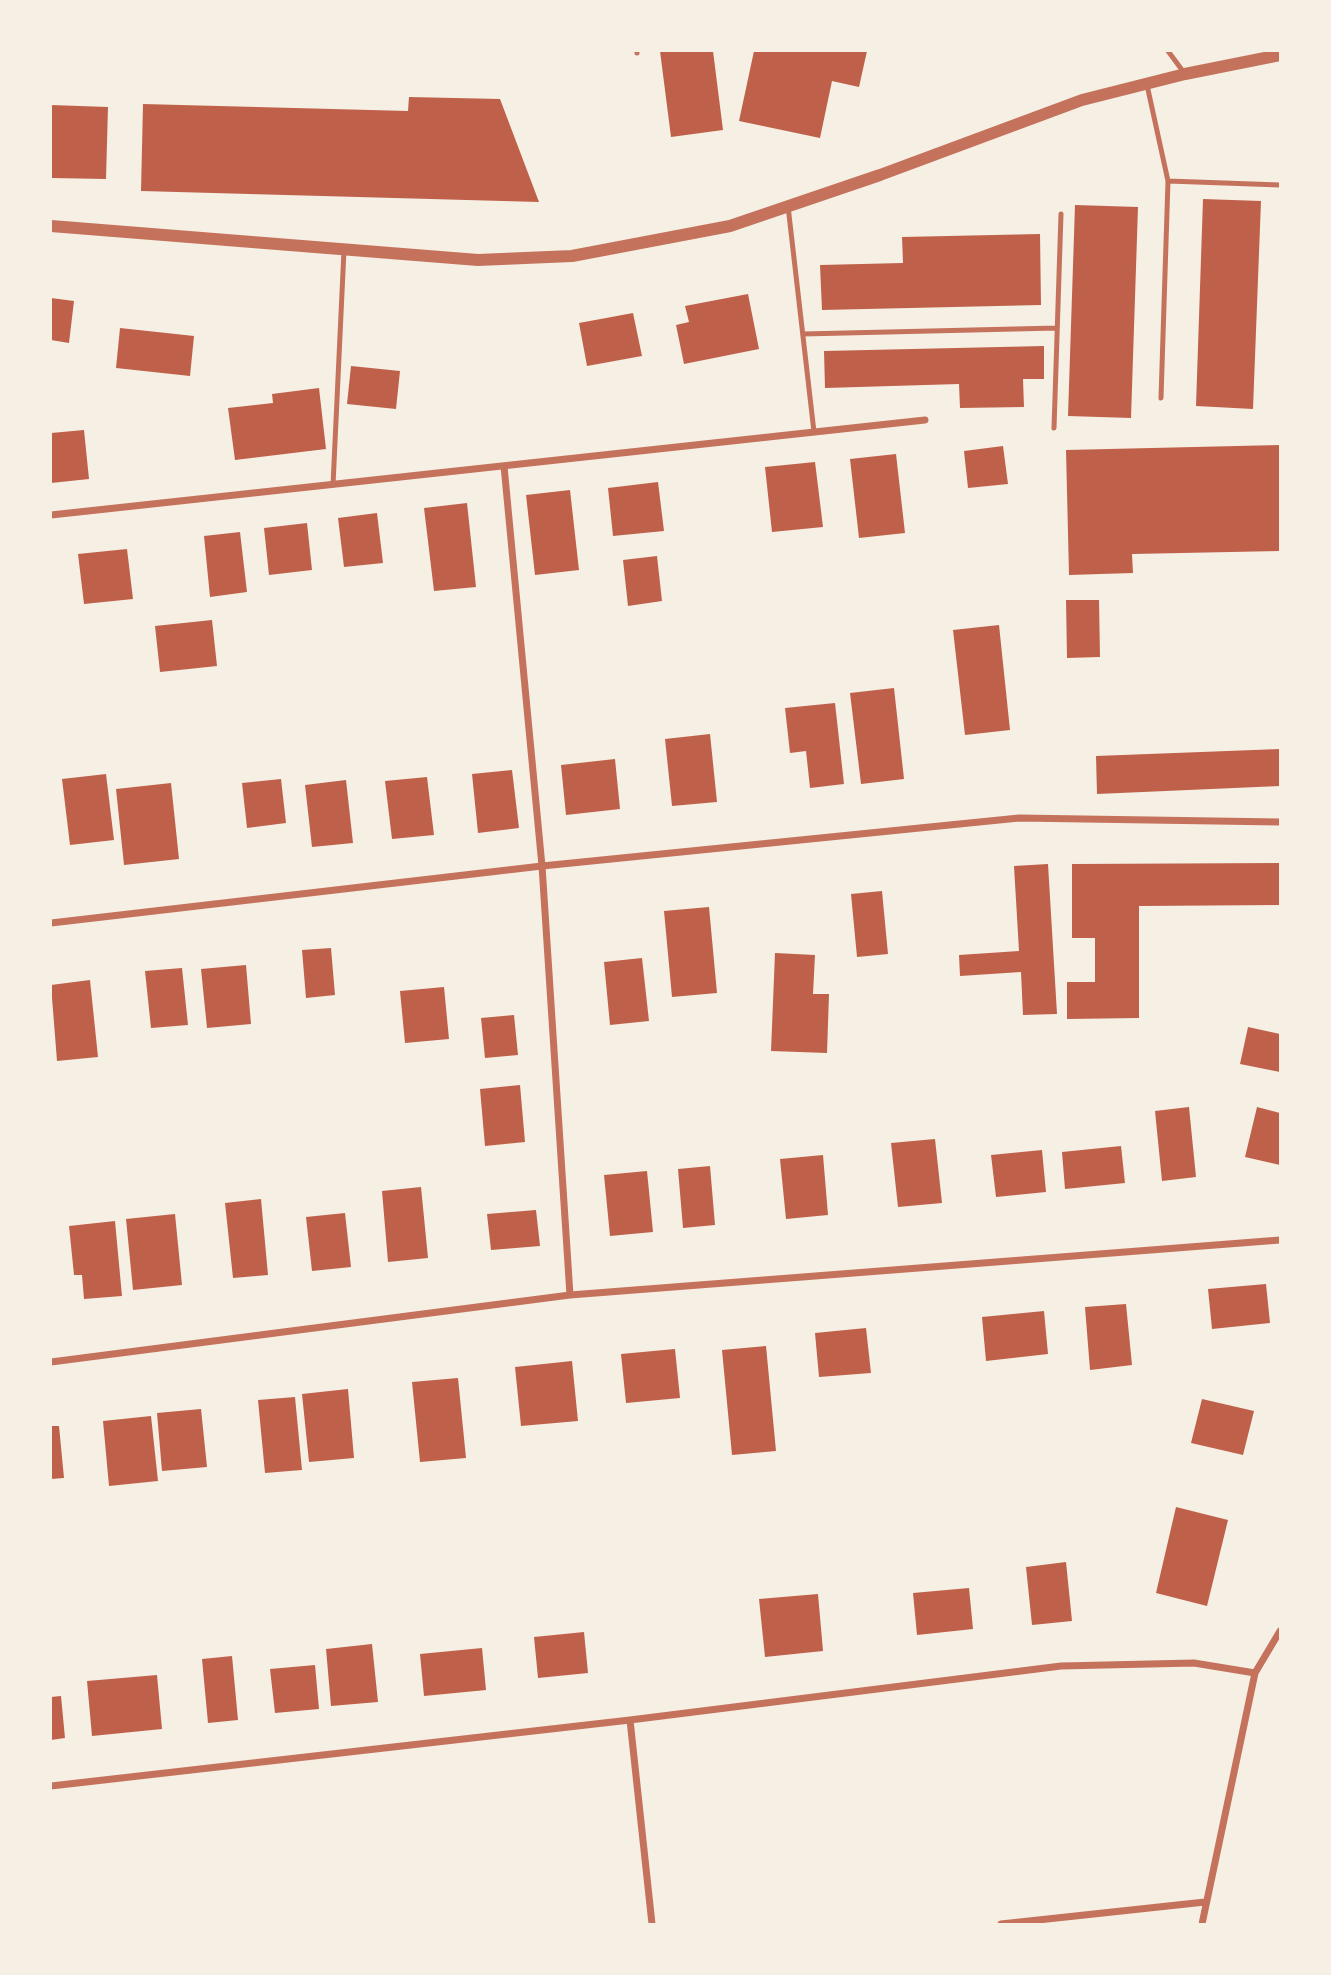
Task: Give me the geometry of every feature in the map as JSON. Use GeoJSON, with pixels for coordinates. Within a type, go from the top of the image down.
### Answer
{"type":"FeatureCollection","features":[{"type":"Feature","properties":{"kind":"street"},"geometry":{"type":"LineString","coordinates":[[51,226],[478,260],[572,256],[730,226],[1082,100],[1185,74],[1280,55]]}},
{"type":"Feature","properties":{"kind":"street"},"geometry":{"type":"LineString","coordinates":[[51,515],[925,420]]}},
{"type":"Feature","properties":{"kind":"street"},"geometry":{"type":"LineString","coordinates":[[504,466],[542,866],[570,1295]]}},
{"type":"Feature","properties":{"kind":"street"},"geometry":{"type":"LineString","coordinates":[[51,923],[542,866],[1019,817],[1280,822]]}},
{"type":"Feature","properties":{"kind":"street"},"geometry":{"type":"LineString","coordinates":[[51,1362],[570,1295],[1280,1240]]}},
{"type":"Feature","properties":{"kind":"street"},"geometry":{"type":"LineString","coordinates":[[1202,1924],[1255,1673],[1280,1631]]}},
{"type":"Feature","properties":{"kind":"street"},"geometry":{"type":"LineString","coordinates":[[51,1786],[629,1720],[1061,1666],[1194,1663],[1255,1673]]}},
{"type":"Feature","properties":{"kind":"street"},"geometry":{"type":"LineString","coordinates":[[629,1720],[652,1924]]}},
{"type":"Feature","properties":{"kind":"street"},"geometry":{"type":"LineString","coordinates":[[1001,1924],[1205,1902]]}},
{"type":"Feature","properties":{"kind":"lane"},"geometry":{"type":"LineString","coordinates":[[1168,51],[1185,74]]}},
{"type":"Feature","properties":{"kind":"lane"},"geometry":{"type":"LineString","coordinates":[[1146,84],[1168,181],[1161,398]]}},
{"type":"Feature","properties":{"kind":"lane"},"geometry":{"type":"LineString","coordinates":[[1168,181],[1280,185]]}},
{"type":"Feature","properties":{"kind":"lane"},"geometry":{"type":"LineString","coordinates":[[788,206],[814,432]]}},
{"type":"Feature","properties":{"kind":"lane"},"geometry":{"type":"LineString","coordinates":[[1054,428],[1061,214]]}},
{"type":"Feature","properties":{"kind":"lane"},"geometry":{"type":"LineString","coordinates":[[333,485],[344,250]]}},
{"type":"Feature","properties":{"kind":"lane"},"geometry":{"type":"LineString","coordinates":[[803,334],[1057,328]]}},
{"type":"Feature","properties":{"kind":"building"},"geometry":{"type":"Polygon","coordinates":[[[660,51],[713,51],[723,130],[671,137],[660,51]]]}},
{"type":"Feature","properties":{"kind":"building"},"geometry":{"type":"Polygon","coordinates":[[[754,51],[867,51],[859,87],[832,81],[820,138],[739,121],[754,51]]]}},
{"type":"Feature","properties":{"kind":"building"},"geometry":{"type":"Polygon","coordinates":[[[409,97],[500,99],[539,202],[141,191],[143,104],[408,111],[409,97]]]}},
{"type":"Feature","properties":{"kind":"building"},"geometry":{"type":"Polygon","coordinates":[[[51,105],[108,107],[106,179],[51,178],[51,105]]]}},
{"type":"Feature","properties":{"kind":"building"},"geometry":{"type":"Polygon","coordinates":[[[1203,199],[1261,201],[1253,409],[1196,406],[1203,199]]]}},
{"type":"Feature","properties":{"kind":"building"},"geometry":{"type":"Polygon","coordinates":[[[1075,205],[1138,207],[1131,418],[1068,416],[1075,205]]]}},
{"type":"Feature","properties":{"kind":"building"},"geometry":{"type":"Polygon","coordinates":[[[1040,234],[1041,305],[822,310],[820,265],[903,263],[902,237],[1040,234]]]}},
{"type":"Feature","properties":{"kind":"building"},"geometry":{"type":"Polygon","coordinates":[[[748,294],[759,349],[684,364],[676,325],[689,322],[685,306],[748,294]]]}},
{"type":"Feature","properties":{"kind":"building"},"geometry":{"type":"Polygon","coordinates":[[[51,298],[74,301],[69,343],[51,340],[51,298]]]}},
{"type":"Feature","properties":{"kind":"building"},"geometry":{"type":"Polygon","coordinates":[[[633,313],[642,356],[587,366],[579,323],[633,313]]]}},
{"type":"Feature","properties":{"kind":"building"},"geometry":{"type":"Polygon","coordinates":[[[120,328],[194,336],[190,376],[116,368],[120,328]]]}},
{"type":"Feature","properties":{"kind":"building"},"geometry":{"type":"Polygon","coordinates":[[[1044,346],[1044,379],[1023,379],[1024,407],[960,408],[959,384],[825,388],[824,351],[1044,346]]]}},
{"type":"Feature","properties":{"kind":"building"},"geometry":{"type":"Polygon","coordinates":[[[351,366],[400,371],[396,409],[347,404],[351,366]]]}},
{"type":"Feature","properties":{"kind":"building"},"geometry":{"type":"Polygon","coordinates":[[[319,388],[326,449],[235,460],[228,408],[273,403],[272,394],[319,388]]]}},
{"type":"Feature","properties":{"kind":"building"},"geometry":{"type":"Polygon","coordinates":[[[84,430],[89,479],[51,483],[51,433],[84,430]]]}},
{"type":"Feature","properties":{"kind":"building"},"geometry":{"type":"Polygon","coordinates":[[[1280,445],[1280,551],[1132,554],[1133,573],[1069,575],[1066,450],[1280,445]]]}},
{"type":"Feature","properties":{"kind":"building"},"geometry":{"type":"Polygon","coordinates":[[[1003,446],[1008,484],[968,488],[964,451],[1003,446]]]}},
{"type":"Feature","properties":{"kind":"building"},"geometry":{"type":"Polygon","coordinates":[[[896,454],[905,533],[859,538],[850,459],[896,454]]]}},
{"type":"Feature","properties":{"kind":"building"},"geometry":{"type":"Polygon","coordinates":[[[815,462],[823,527],[772,532],[765,467],[815,462]]]}},
{"type":"Feature","properties":{"kind":"building"},"geometry":{"type":"Polygon","coordinates":[[[658,482],[664,531],[613,536],[608,488],[658,482]]]}},
{"type":"Feature","properties":{"kind":"building"},"geometry":{"type":"Polygon","coordinates":[[[570,490],[579,570],[535,575],[526,495],[570,490]]]}},
{"type":"Feature","properties":{"kind":"building"},"geometry":{"type":"Polygon","coordinates":[[[467,503],[476,587],[434,591],[424,508],[467,503]]]}},
{"type":"Feature","properties":{"kind":"building"},"geometry":{"type":"Polygon","coordinates":[[[377,513],[383,563],[344,567],[338,518],[377,513]]]}},
{"type":"Feature","properties":{"kind":"building"},"geometry":{"type":"Polygon","coordinates":[[[307,523],[312,570],[269,575],[264,528],[307,523]]]}},
{"type":"Feature","properties":{"kind":"building"},"geometry":{"type":"Polygon","coordinates":[[[240,532],[247,592],[210,597],[204,536],[240,532]]]}},
{"type":"Feature","properties":{"kind":"building"},"geometry":{"type":"Polygon","coordinates":[[[127,549],[133,599],[84,604],[78,554],[127,549]]]}},
{"type":"Feature","properties":{"kind":"building"},"geometry":{"type":"Polygon","coordinates":[[[657,556],[662,601],[628,606],[623,560],[657,556]]]}},
{"type":"Feature","properties":{"kind":"building"},"geometry":{"type":"Polygon","coordinates":[[[1066,600],[1099,600],[1100,657],[1067,658],[1066,600]]]}},
{"type":"Feature","properties":{"kind":"building"},"geometry":{"type":"Polygon","coordinates":[[[212,620],[217,666],[160,672],[155,626],[212,620]]]}},
{"type":"Feature","properties":{"kind":"building"},"geometry":{"type":"Polygon","coordinates":[[[999,625],[1010,730],[965,735],[953,630],[999,625]]]}},
{"type":"Feature","properties":{"kind":"building"},"geometry":{"type":"Polygon","coordinates":[[[894,688],[904,779],[861,784],[850,693],[894,688]]]}},
{"type":"Feature","properties":{"kind":"building"},"geometry":{"type":"Polygon","coordinates":[[[835,703],[844,784],[810,788],[806,751],[790,753],[785,708],[835,703]]]}},
{"type":"Feature","properties":{"kind":"building"},"geometry":{"type":"Polygon","coordinates":[[[710,734],[717,802],[672,806],[665,739],[710,734]]]}},
{"type":"Feature","properties":{"kind":"building"},"geometry":{"type":"Polygon","coordinates":[[[1280,749],[1280,786],[1097,794],[1096,756],[1280,749]]]}},
{"type":"Feature","properties":{"kind":"building"},"geometry":{"type":"Polygon","coordinates":[[[615,759],[620,809],[566,815],[561,765],[615,759]]]}},
{"type":"Feature","properties":{"kind":"building"},"geometry":{"type":"Polygon","coordinates":[[[512,770],[519,828],[478,833],[472,774],[512,770]]]}},
{"type":"Feature","properties":{"kind":"building"},"geometry":{"type":"Polygon","coordinates":[[[106,774],[114,840],[70,845],[62,779],[106,774]]]}},
{"type":"Feature","properties":{"kind":"building"},"geometry":{"type":"Polygon","coordinates":[[[427,777],[434,835],[392,839],[385,781],[427,777]]]}},
{"type":"Feature","properties":{"kind":"building"},"geometry":{"type":"Polygon","coordinates":[[[281,779],[286,823],[247,828],[242,783],[281,779]]]}},
{"type":"Feature","properties":{"kind":"building"},"geometry":{"type":"Polygon","coordinates":[[[346,780],[353,843],[312,847],[305,785],[346,780]]]}},
{"type":"Feature","properties":{"kind":"building"},"geometry":{"type":"Polygon","coordinates":[[[171,783],[179,859],[124,865],[116,789],[171,783]]]}},
{"type":"Feature","properties":{"kind":"building"},"geometry":{"type":"Polygon","coordinates":[[[1280,863],[1280,905],[1139,906],[1139,1018],[1067,1019],[1067,982],[1095,982],[1095,938],[1072,938],[1072,864],[1280,863]]]}},
{"type":"Feature","properties":{"kind":"building"},"geometry":{"type":"Polygon","coordinates":[[[1048,864],[1057,1014],[1023,1015],[1021,972],[960,976],[959,955],[1019,951],[1014,866],[1048,864]]]}},
{"type":"Feature","properties":{"kind":"building"},"geometry":{"type":"Polygon","coordinates":[[[882,891],[888,954],[857,957],[851,894],[882,891]]]}},
{"type":"Feature","properties":{"kind":"building"},"geometry":{"type":"Polygon","coordinates":[[[709,907],[717,993],[672,997],[664,911],[709,907]]]}},
{"type":"Feature","properties":{"kind":"building"},"geometry":{"type":"Polygon","coordinates":[[[331,948],[335,995],[306,998],[302,950],[331,948]]]}},
{"type":"Feature","properties":{"kind":"building"},"geometry":{"type":"Polygon","coordinates":[[[775,953],[815,955],[813,994],[829,994],[827,1053],[771,1051],[775,953]]]}},
{"type":"Feature","properties":{"kind":"building"},"geometry":{"type":"Polygon","coordinates":[[[642,958],[649,1021],[610,1025],[604,962],[642,958]]]}},
{"type":"Feature","properties":{"kind":"building"},"geometry":{"type":"Polygon","coordinates":[[[246,965],[251,1024],[207,1028],[201,969],[246,965]]]}},
{"type":"Feature","properties":{"kind":"building"},"geometry":{"type":"Polygon","coordinates":[[[182,968],[188,1025],[151,1028],[145,971],[182,968]]]}},
{"type":"Feature","properties":{"kind":"building"},"geometry":{"type":"Polygon","coordinates":[[[90,980],[98,1057],[57,1061],[51,985],[90,980]]]}},
{"type":"Feature","properties":{"kind":"building"},"geometry":{"type":"Polygon","coordinates":[[[444,987],[449,1039],[405,1043],[400,991],[444,987]]]}},
{"type":"Feature","properties":{"kind":"building"},"geometry":{"type":"Polygon","coordinates":[[[514,1015],[518,1055],[485,1058],[481,1018],[514,1015]]]}},
{"type":"Feature","properties":{"kind":"building"},"geometry":{"type":"Polygon","coordinates":[[[1248,1027],[1280,1034],[1280,1072],[1240,1064],[1248,1027]]]}},
{"type":"Feature","properties":{"kind":"building"},"geometry":{"type":"Polygon","coordinates":[[[520,1085],[525,1142],[485,1146],[480,1089],[520,1085]]]}},
{"type":"Feature","properties":{"kind":"building"},"geometry":{"type":"Polygon","coordinates":[[[1189,1107],[1196,1177],[1162,1181],[1155,1111],[1189,1107]]]}},
{"type":"Feature","properties":{"kind":"building"},"geometry":{"type":"Polygon","coordinates":[[[1257,1107],[1280,1113],[1280,1165],[1245,1157],[1257,1107]]]}},
{"type":"Feature","properties":{"kind":"building"},"geometry":{"type":"Polygon","coordinates":[[[935,1139],[942,1203],[898,1207],[891,1143],[935,1139]]]}},
{"type":"Feature","properties":{"kind":"building"},"geometry":{"type":"Polygon","coordinates":[[[1121,1146],[1125,1183],[1065,1189],[1062,1152],[1121,1146]]]}},
{"type":"Feature","properties":{"kind":"building"},"geometry":{"type":"Polygon","coordinates":[[[1042,1150],[1046,1192],[996,1197],[991,1155],[1042,1150]]]}},
{"type":"Feature","properties":{"kind":"building"},"geometry":{"type":"Polygon","coordinates":[[[823,1155],[828,1215],[786,1219],[780,1159],[823,1155]]]}},
{"type":"Feature","properties":{"kind":"building"},"geometry":{"type":"Polygon","coordinates":[[[710,1166],[715,1225],[683,1228],[678,1169],[710,1166]]]}},
{"type":"Feature","properties":{"kind":"building"},"geometry":{"type":"Polygon","coordinates":[[[647,1171],[653,1232],[610,1236],[604,1175],[647,1171]]]}},
{"type":"Feature","properties":{"kind":"building"},"geometry":{"type":"Polygon","coordinates":[[[421,1187],[428,1258],[388,1262],[382,1191],[421,1187]]]}},
{"type":"Feature","properties":{"kind":"building"},"geometry":{"type":"Polygon","coordinates":[[[261,1199],[268,1275],[233,1278],[225,1203],[261,1199]]]}},
{"type":"Feature","properties":{"kind":"building"},"geometry":{"type":"Polygon","coordinates":[[[536,1210],[540,1246],[491,1250],[487,1214],[536,1210]]]}},
{"type":"Feature","properties":{"kind":"building"},"geometry":{"type":"Polygon","coordinates":[[[345,1213],[351,1267],[312,1271],[306,1217],[345,1213]]]}},
{"type":"Feature","properties":{"kind":"building"},"geometry":{"type":"Polygon","coordinates":[[[175,1214],[182,1285],[133,1290],[126,1219],[175,1214]]]}},
{"type":"Feature","properties":{"kind":"building"},"geometry":{"type":"Polygon","coordinates":[[[115,1221],[122,1296],[84,1299],[82,1275],[74,1275],[69,1226],[115,1221]]]}},
{"type":"Feature","properties":{"kind":"building"},"geometry":{"type":"Polygon","coordinates":[[[1266,1284],[1270,1323],[1212,1329],[1208,1289],[1266,1284]]]}},
{"type":"Feature","properties":{"kind":"building"},"geometry":{"type":"Polygon","coordinates":[[[1126,1304],[1132,1365],[1090,1370],[1085,1307],[1126,1304]]]}},
{"type":"Feature","properties":{"kind":"building"},"geometry":{"type":"Polygon","coordinates":[[[1044,1311],[1048,1354],[986,1361],[982,1317],[1044,1311]]]}},
{"type":"Feature","properties":{"kind":"building"},"geometry":{"type":"Polygon","coordinates":[[[866,1328],[871,1373],[819,1377],[815,1333],[866,1328]]]}},
{"type":"Feature","properties":{"kind":"building"},"geometry":{"type":"Polygon","coordinates":[[[766,1346],[776,1451],[732,1455],[722,1350],[766,1346]]]}},
{"type":"Feature","properties":{"kind":"building"},"geometry":{"type":"Polygon","coordinates":[[[675,1349],[680,1398],[626,1403],[621,1354],[675,1349]]]}},
{"type":"Feature","properties":{"kind":"building"},"geometry":{"type":"Polygon","coordinates":[[[572,1361],[578,1421],[521,1426],[515,1367],[572,1361]]]}},
{"type":"Feature","properties":{"kind":"building"},"geometry":{"type":"Polygon","coordinates":[[[458,1378],[466,1458],[420,1462],[412,1382],[458,1378]]]}},
{"type":"Feature","properties":{"kind":"building"},"geometry":{"type":"Polygon","coordinates":[[[348,1389],[354,1458],[309,1462],[302,1394],[348,1389]]]}},
{"type":"Feature","properties":{"kind":"building"},"geometry":{"type":"Polygon","coordinates":[[[295,1397],[302,1470],[265,1473],[258,1400],[295,1397]]]}},
{"type":"Feature","properties":{"kind":"building"},"geometry":{"type":"Polygon","coordinates":[[[1202,1399],[1254,1411],[1243,1455],[1191,1443],[1202,1399]]]}},
{"type":"Feature","properties":{"kind":"building"},"geometry":{"type":"Polygon","coordinates":[[[201,1409],[207,1467],[162,1471],[157,1413],[201,1409]]]}},
{"type":"Feature","properties":{"kind":"building"},"geometry":{"type":"Polygon","coordinates":[[[151,1416],[158,1481],[109,1486],[103,1421],[151,1416]]]}},
{"type":"Feature","properties":{"kind":"building"},"geometry":{"type":"Polygon","coordinates":[[[51,1426],[59,1426],[64,1478],[51,1479],[51,1426]]]}},
{"type":"Feature","properties":{"kind":"building"},"geometry":{"type":"Polygon","coordinates":[[[1176,1507],[1228,1520],[1207,1606],[1156,1593],[1176,1507]]]}},
{"type":"Feature","properties":{"kind":"building"},"geometry":{"type":"Polygon","coordinates":[[[1066,1562],[1072,1621],[1032,1625],[1026,1567],[1066,1562]]]}},
{"type":"Feature","properties":{"kind":"building"},"geometry":{"type":"Polygon","coordinates":[[[969,1588],[973,1629],[917,1635],[913,1593],[969,1588]]]}},
{"type":"Feature","properties":{"kind":"building"},"geometry":{"type":"Polygon","coordinates":[[[818,1594],[823,1651],[765,1657],[759,1599],[818,1594]]]}},
{"type":"Feature","properties":{"kind":"building"},"geometry":{"type":"Polygon","coordinates":[[[584,1632],[588,1673],[538,1678],[534,1637],[584,1632]]]}},
{"type":"Feature","properties":{"kind":"building"},"geometry":{"type":"Polygon","coordinates":[[[372,1644],[378,1702],[331,1706],[326,1649],[372,1644]]]}},
{"type":"Feature","properties":{"kind":"building"},"geometry":{"type":"Polygon","coordinates":[[[482,1648],[486,1690],[424,1696],[420,1654],[482,1648]]]}},
{"type":"Feature","properties":{"kind":"building"},"geometry":{"type":"Polygon","coordinates":[[[232,1656],[238,1720],[208,1723],[202,1659],[232,1656]]]}},
{"type":"Feature","properties":{"kind":"building"},"geometry":{"type":"Polygon","coordinates":[[[315,1665],[319,1709],[275,1713],[270,1669],[315,1665]]]}},
{"type":"Feature","properties":{"kind":"building"},"geometry":{"type":"Polygon","coordinates":[[[157,1675],[162,1729],[92,1736],[87,1681],[157,1675]]]}},
{"type":"Feature","properties":{"kind":"building"},"geometry":{"type":"Polygon","coordinates":[[[61,1696],[65,1738],[51,1740],[51,1697],[61,1696]]]}}]}
